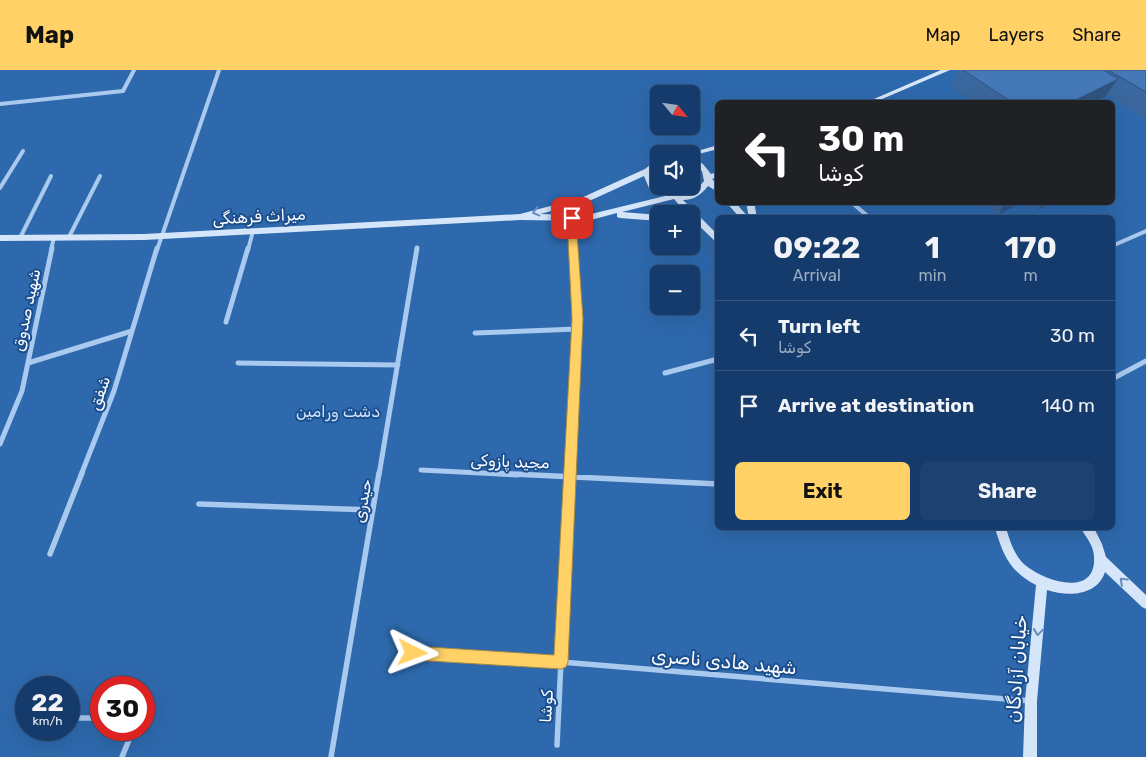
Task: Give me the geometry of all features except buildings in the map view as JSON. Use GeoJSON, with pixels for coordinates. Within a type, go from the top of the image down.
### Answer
{"type":"FeatureCollection","features":[{"type":"Feature","properties":{"kind":"main road"},"geometry":{"type":"LineString","coordinates":[[875,100],[947,70]]}},
{"type":"Feature","properties":{"kind":"main road"},"geometry":{"type":"LineString","coordinates":[[700,152],[715,148]]}},
{"type":"Feature","properties":{"kind":"main road"},"geometry":{"type":"LineString","coordinates":[[650,165],[646,177],[655,190],[674,197],[715,238]]}},
{"type":"Feature","properties":{"kind":"main road"},"geometry":{"type":"LineString","coordinates":[[700,165],[715,187]]}},
{"type":"Feature","properties":{"kind":"main road"},"geometry":{"type":"LineString","coordinates":[[520,217],[584,200],[647,171]]}},
{"type":"Feature","properties":{"kind":"main road"},"geometry":{"type":"LineString","coordinates":[[520,217],[587,218],[606,214],[674,197],[694,195],[700,192],[708,179],[715,176]]}},
{"type":"Feature","properties":{"kind":"main road"},"geometry":{"type":"LineString","coordinates":[[733,205],[742,215]]}},
{"type":"Feature","properties":{"kind":"main road"},"geometry":{"type":"LineString","coordinates":[[606,214],[650,217]]}},
{"type":"Feature","properties":{"kind":"main road","name":"میراث فرهنگی"},"geometry":{"type":"LineString","coordinates":[[0,238],[161,236],[520,217]]}},
{"type":"Feature","properties":{"kind":"main road"},"geometry":{"type":"LineString","coordinates":[[700,227],[706,228]]}},
{"type":"Feature","properties":{"kind":"main road"},"geometry":{"type":"LineString","coordinates":[[1002,533],[1007,551],[1016,564],[1028,575],[1042,583],[1060,589],[1076,590],[1090,584],[1098,574],[1101,560],[1098,545],[1088,530]]}},
{"type":"Feature","properties":{"kind":"main road"},"geometry":{"type":"LineString","coordinates":[[1101,560],[1146,603]]}},
{"type":"Feature","properties":{"kind":"main road","name":"خیابان آزادگان"},"geometry":{"type":"LineString","coordinates":[[1030,757],[1031,701],[1042,583]]}},
{"type":"Feature","properties":{"kind":"street"},"geometry":{"type":"LineString","coordinates":[[0,104],[123,92],[134,70]]}},
{"type":"Feature","properties":{"kind":"street","name":"شفق"},"geometry":{"type":"LineString","coordinates":[[50,554],[114,391],[161,236],[219,70]]}},
{"type":"Feature","properties":{"kind":"street"},"geometry":{"type":"LineString","coordinates":[[0,188],[23,151]]}},
{"type":"Feature","properties":{"kind":"street"},"geometry":{"type":"LineString","coordinates":[[20,238],[51,176]]}},
{"type":"Feature","properties":{"kind":"street"},"geometry":{"type":"LineString","coordinates":[[69,237],[100,176]]}},
{"type":"Feature","properties":{"kind":"street"},"geometry":{"type":"LineString","coordinates":[[855,205],[866,215]]}},
{"type":"Feature","properties":{"kind":"street","name":"کوشا"},"geometry":{"type":"LineString","coordinates":[[557,745],[577,329],[572,218]]}},
{"type":"Feature","properties":{"kind":"street"},"geometry":{"type":"LineString","coordinates":[[226,322],[253,231]]}},
{"type":"Feature","properties":{"kind":"street"},"geometry":{"type":"LineString","coordinates":[[1115,245],[1146,231]]}},
{"type":"Feature","properties":{"kind":"street","name":"شهید صدوق"},"geometry":{"type":"LineString","coordinates":[[0,444],[22,391],[54,237]]}},
{"type":"Feature","properties":{"kind":"street","name":"حیدری"},"geometry":{"type":"LineString","coordinates":[[330,757],[417,248]]}},
{"type":"Feature","properties":{"kind":"street"},"geometry":{"type":"LineString","coordinates":[[475,333],[577,329]]}},
{"type":"Feature","properties":{"kind":"street"},"geometry":{"type":"LineString","coordinates":[[28,363],[132,331]]}},
{"type":"Feature","properties":{"kind":"street"},"geometry":{"type":"LineString","coordinates":[[665,373],[715,360]]}},
{"type":"Feature","properties":{"kind":"street"},"geometry":{"type":"LineString","coordinates":[[1115,377],[1146,361]]}},
{"type":"Feature","properties":{"kind":"street"},"geometry":{"type":"LineString","coordinates":[[238,364],[398,365]]}},
{"type":"Feature","properties":{"kind":"street","name":"مجید پازوکی"},"geometry":{"type":"LineString","coordinates":[[421,470],[715,484]]}},
{"type":"Feature","properties":{"kind":"street"},"geometry":{"type":"LineString","coordinates":[[199,504],[373,510]]}},
{"type":"Feature","properties":{"kind":"street","name":"شهید هادی ناصری"},"geometry":{"type":"LineString","coordinates":[[413,653],[561,662],[1031,701]]}},
{"type":"Feature","properties":{"kind":"street"},"geometry":{"type":"LineString","coordinates":[[122,757],[129,741]]}},
{"type":"Feature","properties":{"kind":"green space","name":"دشت ورامین"},"geometry":{"type":"Polygon","coordinates":[[[0,70],[1146,70],[1146,757],[0,757],[0,70]]]}},
{"type":"Feature","properties":{"kind":"route"},"geometry":{"type":"LineString","coordinates":[[413,653],[561,662],[577,319],[572,218]]}}]}
